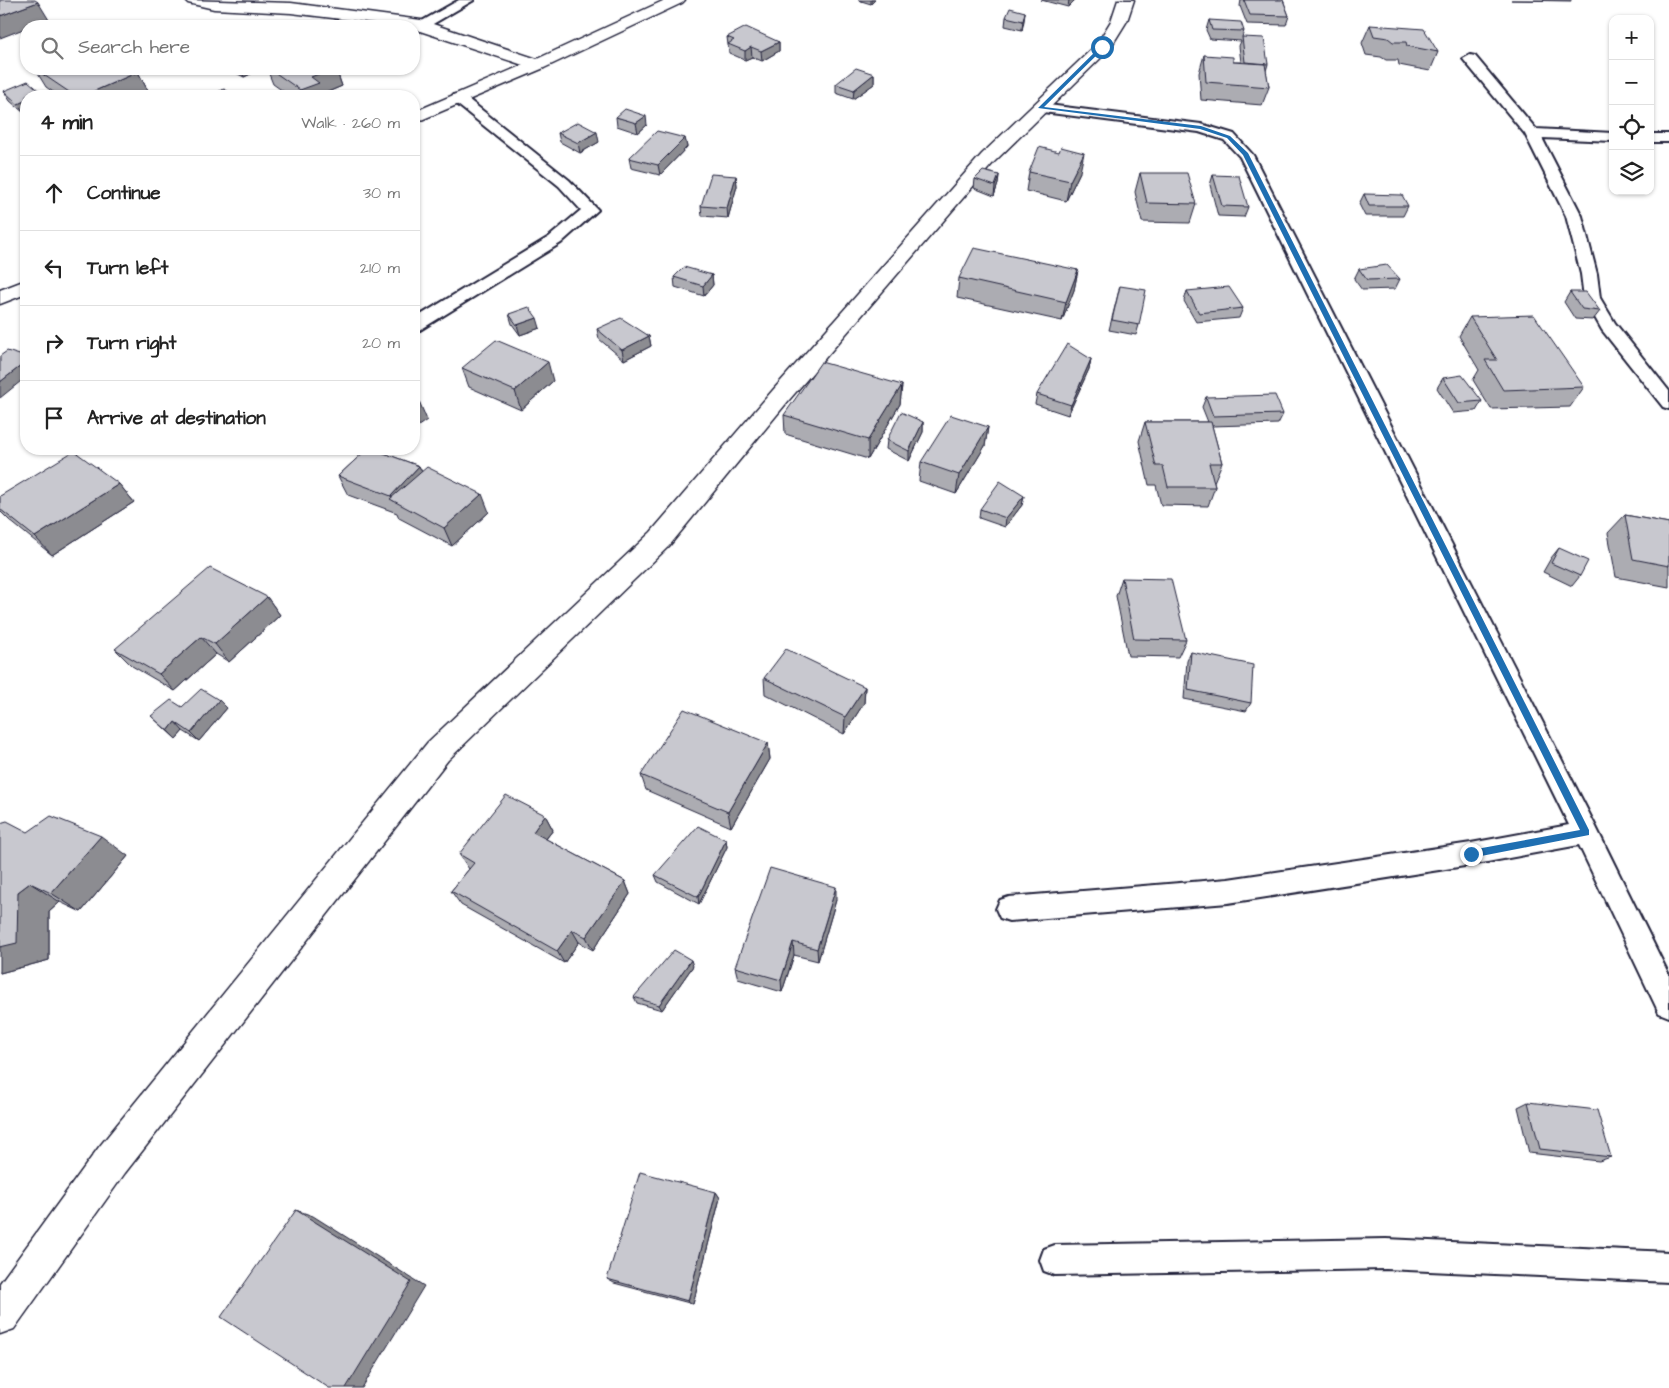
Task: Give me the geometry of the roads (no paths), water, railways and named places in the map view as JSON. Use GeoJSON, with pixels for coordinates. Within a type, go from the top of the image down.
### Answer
{"type":"FeatureCollection","features":[{"type":"Feature","properties":{"kind":"street"},"geometry":{"type":"LineString","coordinates":[[193,0],[214,4],[291,8],[393,20]]}},
{"type":"Feature","properties":{"kind":"street"},"geometry":{"type":"LineString","coordinates":[[420,115],[538,65],[677,0]]}},
{"type":"Feature","properties":{"kind":"street"},"geometry":{"type":"LineString","coordinates":[[0,1315],[112,1160],[438,751],[660,539],[781,395],[988,158],[1102,47],[1118,21],[1126,0]]}},
{"type":"Feature","properties":{"kind":"street"},"geometry":{"type":"LineString","coordinates":[[421,25],[538,65]]}},
{"type":"Feature","properties":{"kind":"street"},"geometry":{"type":"LineString","coordinates":[[0,298],[20,289]]}},
{"type":"Feature","properties":{"kind":"lane"},"geometry":{"type":"LineString","coordinates":[[421,25],[468,0]]}},
{"type":"Feature","properties":{"kind":"lane"},"geometry":{"type":"LineString","coordinates":[[1470,60],[1532,134],[1574,216],[1589,274],[1592,298],[1608,326],[1669,403]]}},
{"type":"Feature","properties":{"kind":"lane"},"geometry":{"type":"LineString","coordinates":[[420,322],[555,240],[590,210],[564,183],[458,98]]}},
{"type":"Feature","properties":{"kind":"lane"},"geometry":{"type":"LineString","coordinates":[[1040,108],[1201,128],[1229,137],[1246,154],[1586,833],[1669,1004]]}},
{"type":"Feature","properties":{"kind":"lane"},"geometry":{"type":"LineString","coordinates":[[1532,134],[1609,137]]}},
{"type":"Feature","properties":{"kind":"lane"},"geometry":{"type":"LineString","coordinates":[[1654,138],[1669,138]]}},
{"type":"Feature","properties":{"kind":"lane"},"geometry":{"type":"LineString","coordinates":[[1009,908],[1228,891],[1471,854],[1586,833]]}},
{"type":"Feature","properties":{"kind":"lane"},"geometry":{"type":"LineString","coordinates":[[1055,1260],[1386,1254],[1669,1267]]}}]}
